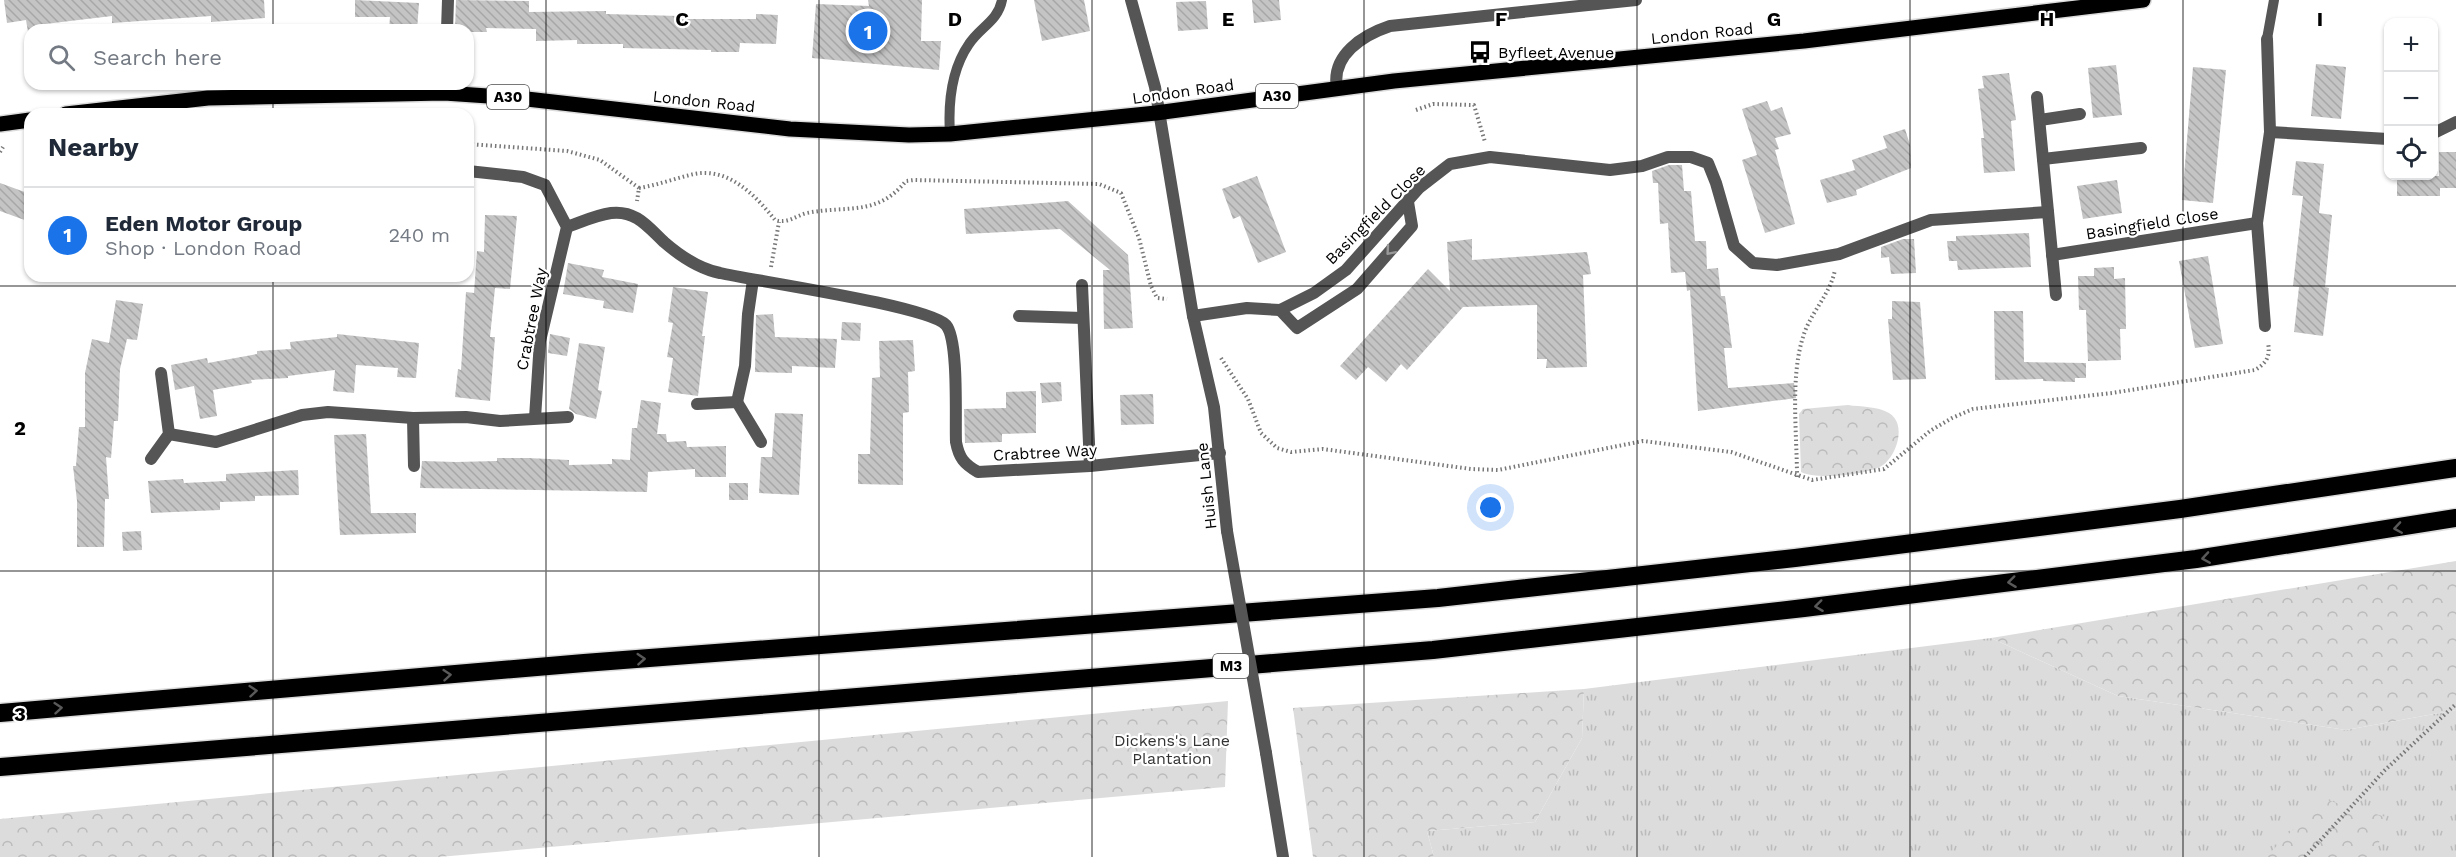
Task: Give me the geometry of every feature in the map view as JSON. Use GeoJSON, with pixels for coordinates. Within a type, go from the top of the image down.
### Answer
{"type":"FeatureCollection","features":[{"type":"Feature","properties":{"kind":"highway"},"geometry":{"type":"LineString","coordinates":[[0,714],[584,663],[1438,598],[1795,558],[2133,515],[2456,468]]}},
{"type":"Feature","properties":{"kind":"highway","name":"M3"},"geometry":{"type":"LineString","coordinates":[[0,767],[1432,650],[1804,608],[2196,559],[2456,519]]}},
{"type":"Feature","properties":{"kind":"main road","name":"London Road"},"geometry":{"type":"LineString","coordinates":[[460,90],[790,129],[909,135],[950,134],[1159,112],[1337,88],[1804,41],[2097,3],[2142,0]]}},
{"type":"Feature","properties":{"kind":"main road","name":"London Road"},"geometry":{"type":"LineString","coordinates":[[119,108],[208,98],[397,90]]}},
{"type":"Feature","properties":{"kind":"main road"},"geometry":{"type":"LineString","coordinates":[[0,124],[24,121]]}},
{"type":"Feature","properties":{"kind":"street"},"geometry":{"type":"LineString","coordinates":[[447,24],[448,0]]}},
{"type":"Feature","properties":{"kind":"street"},"geometry":{"type":"LineString","coordinates":[[1131,0],[1143,35],[1159,112]]}},
{"type":"Feature","properties":{"kind":"street"},"geometry":{"type":"LineString","coordinates":[[1337,88],[1335,80],[1344,56],[1365,34],[1390,26],[1636,0]]}},
{"type":"Feature","properties":{"kind":"street"},"geometry":{"type":"LineString","coordinates":[[2265,327],[2257,223],[2270,132],[2267,39]]}},
{"type":"Feature","properties":{"kind":"street"},"geometry":{"type":"LineString","coordinates":[[2037,97],[2056,294]]}},
{"type":"Feature","properties":{"kind":"street","name":"Huish Lane"},"geometry":{"type":"LineString","coordinates":[[1159,112],[1192,316],[1214,407],[1227,531],[1283,857]]}},
{"type":"Feature","properties":{"kind":"street"},"geometry":{"type":"LineString","coordinates":[[2040,120],[2080,114]]}},
{"type":"Feature","properties":{"kind":"street"},"geometry":{"type":"LineString","coordinates":[[2438,131],[2456,122]]}},
{"type":"Feature","properties":{"kind":"street"},"geometry":{"type":"LineString","coordinates":[[2270,132],[2384,139]]}},
{"type":"Feature","properties":{"kind":"street"},"geometry":{"type":"LineString","coordinates":[[2043,159],[2141,148]]}},
{"type":"Feature","properties":{"kind":"street","name":"Basingfield Close"},"geometry":{"type":"LineString","coordinates":[[1280,310],[1314,293],[1346,270],[1408,201],[1450,164],[1490,157],[1610,170],[1642,166],[1668,157],[1691,157],[1708,163],[1734,246],[1753,263],[1777,265],[1839,254],[1931,220],[2048,212]]}},
{"type":"Feature","properties":{"kind":"street"},"geometry":{"type":"LineString","coordinates":[[474,172],[523,177],[546,185],[567,227],[610,213],[635,216]]}},
{"type":"Feature","properties":{"kind":"street"},"geometry":{"type":"LineString","coordinates":[[1192,316],[1247,308],[1280,310],[1297,328],[1357,289],[1412,226],[1408,201]]}},
{"type":"Feature","properties":{"kind":"street","name":"Crabtree Way"},"geometry":{"type":"LineString","coordinates":[[635,216],[648,224],[664,242],[686,258],[716,272],[885,305],[934,317],[947,326],[954,349],[956,442],[965,465],[978,472],[1090,466],[1220,453]]}},
{"type":"Feature","properties":{"kind":"street","name":"Basingfield Close"},"geometry":{"type":"LineString","coordinates":[[2052,255],[2257,223]]}},
{"type":"Feature","properties":{"kind":"street","name":"Crabtree Way"},"geometry":{"type":"LineString","coordinates":[[535,418],[540,341],[552,300],[567,227]]}},
{"type":"Feature","properties":{"kind":"street"},"geometry":{"type":"LineString","coordinates":[[753,280],[747,314],[746,366],[736,402],[761,442]]}},
{"type":"Feature","properties":{"kind":"street"},"geometry":{"type":"LineString","coordinates":[[1082,285],[1090,466]]}},
{"type":"Feature","properties":{"kind":"street"},"geometry":{"type":"LineString","coordinates":[[1019,316],[1083,318]]}},
{"type":"Feature","properties":{"kind":"street"},"geometry":{"type":"LineString","coordinates":[[151,459],[169,435],[161,373]]}},
{"type":"Feature","properties":{"kind":"street"},"geometry":{"type":"LineString","coordinates":[[697,404],[736,402]]}},
{"type":"Feature","properties":{"kind":"street"},"geometry":{"type":"LineString","coordinates":[[169,435],[216,442],[302,415],[328,412],[413,418],[466,417],[500,421],[568,417]]}},
{"type":"Feature","properties":{"kind":"street"},"geometry":{"type":"LineString","coordinates":[[413,418],[414,466]]}},
{"type":"Feature","properties":{"kind":"lane"},"geometry":{"type":"LineString","coordinates":[[950,134],[948,101],[954,77],[969,44],[997,16],[1002,0]]}},
{"type":"Feature","properties":{"kind":"lane"},"geometry":{"type":"LineString","coordinates":[[2267,39],[2274,0]]}},
{"type":"Feature","properties":{"kind":"path"},"geometry":{"type":"LineString","coordinates":[[1416,110],[1434,104],[1474,105],[1490,157]]}},
{"type":"Feature","properties":{"kind":"path"},"geometry":{"type":"LineString","coordinates":[[474,145],[575,153],[600,160],[639,188]]}},
{"type":"Feature","properties":{"kind":"path"},"geometry":{"type":"LineString","coordinates":[[0,152],[3,147]]}},
{"type":"Feature","properties":{"kind":"path"},"geometry":{"type":"LineString","coordinates":[[639,188],[696,173],[729,178],[752,192],[779,221],[787,222],[804,214],[864,209],[880,203],[899,190],[906,181],[914,180],[1099,184],[1121,193],[1139,238],[1151,286],[1157,298],[1167,299]]}},
{"type":"Feature","properties":{"kind":"path"},"geometry":{"type":"LineString","coordinates":[[635,216],[639,188]]}},
{"type":"Feature","properties":{"kind":"path"},"geometry":{"type":"LineString","coordinates":[[770,283],[779,221]]}},
{"type":"Feature","properties":{"kind":"path"},"geometry":{"type":"LineString","coordinates":[[1797,477],[1797,370],[1802,340],[1810,317],[1833,280],[1839,254]]}},
{"type":"Feature","properties":{"kind":"path"},"geometry":{"type":"LineString","coordinates":[[1219,355],[1248,399],[1261,433],[1277,448],[1291,452],[1323,449],[1470,469],[1497,470],[1642,441],[1731,452],[1797,477],[1812,480],[1884,469],[1930,431],[1973,409],[2112,393],[2255,370],[2264,364],[2270,355],[2265,327]]}},
{"type":"Feature","properties":{"kind":"path"},"geometry":{"type":"LineString","coordinates":[[2305,857],[2385,770],[2456,704]]}},
{"type":"Feature","properties":{"kind":"green space"},"geometry":{"type":"Polygon","coordinates":[[[1848,405],[1879,409],[1894,418],[1898,424],[1898,439],[1888,460],[1876,468],[1855,474],[1818,476],[1801,472],[1799,414],[1803,409],[1848,405]]]}},
{"type":"Feature","properties":{"kind":"green space"},"geometry":{"type":"Polygon","coordinates":[[[2456,561],[2456,710],[2346,730],[2118,696],[1991,638],[2456,561]]]}},
{"type":"Feature","properties":{"kind":"green space"},"geometry":{"type":"Polygon","coordinates":[[[1991,638],[2118,696],[2346,730],[2456,710],[2456,857],[1434,857],[1427,831],[1535,822],[1582,738],[1584,689],[1991,638]]]}},
{"type":"Feature","properties":{"kind":"green space"},"geometry":{"type":"Polygon","coordinates":[[[1584,689],[1582,738],[1535,822],[1427,831],[1434,857],[1313,857],[1293,708],[1584,689]]]}},
{"type":"Feature","properties":{"kind":"green space","name":"Dickens's Lane Plantation"},"geometry":{"type":"Polygon","coordinates":[[[1228,701],[1225,787],[439,857],[0,857],[0,819],[1228,701]]]}},
{"type":"Feature","properties":{"kind":"green space"},"geometry":{"type":"Polygon","coordinates":[[[2323,799],[2386,817],[2375,857],[2266,857],[2323,799]]]}},
{"type":"Feature","properties":{"kind":"building"},"geometry":{"type":"Polygon","coordinates":[[[4,0],[264,0],[265,18],[211,22],[211,16],[112,23],[112,16],[45,24],[27,24],[26,20],[7,23],[4,0]]]}},
{"type":"Feature","properties":{"kind":"building"},"geometry":{"type":"Polygon","coordinates":[[[355,0],[419,3],[417,24],[389,24],[390,17],[355,17],[355,0]]]}},
{"type":"Feature","properties":{"kind":"building"},"geometry":{"type":"Polygon","coordinates":[[[456,0],[529,1],[529,12],[606,11],[606,14],[679,16],[679,19],[756,19],[756,14],[778,15],[776,44],[740,43],[739,52],[623,48],[623,44],[577,44],[577,40],[536,41],[536,29],[486,28],[487,32],[474,32],[474,24],[455,24],[456,0]]]}},
{"type":"Feature","properties":{"kind":"building"},"geometry":{"type":"Polygon","coordinates":[[[868,0],[922,0],[921,41],[941,41],[939,70],[812,58],[816,4],[869,6],[868,0]]]}},
{"type":"Feature","properties":{"kind":"building"},"geometry":{"type":"Polygon","coordinates":[[[1034,0],[1084,0],[1090,31],[1042,41],[1034,0]]]}},
{"type":"Feature","properties":{"kind":"building"},"geometry":{"type":"Polygon","coordinates":[[[1252,0],[1279,0],[1281,20],[1254,23],[1252,0]]]}},
{"type":"Feature","properties":{"kind":"building"},"geometry":{"type":"Polygon","coordinates":[[[1206,1],[1208,29],[1178,31],[1176,2],[1206,1]]]}},
{"type":"Feature","properties":{"kind":"building"},"geometry":{"type":"Polygon","coordinates":[[[2316,64],[2346,67],[2341,119],[2311,116],[2316,64]]]}},
{"type":"Feature","properties":{"kind":"building"},"geometry":{"type":"Polygon","coordinates":[[[2116,65],[2122,115],[2093,118],[2088,68],[2116,65]]]}},
{"type":"Feature","properties":{"kind":"building"},"geometry":{"type":"Polygon","coordinates":[[[2193,67],[2226,70],[2213,203],[2182,200],[2193,67]]]}},
{"type":"Feature","properties":{"kind":"building"},"geometry":{"type":"Polygon","coordinates":[[[2009,73],[2016,120],[2011,121],[2015,171],[1984,173],[1981,138],[1984,138],[1978,89],[1984,88],[1982,76],[2009,73]]]}},
{"type":"Feature","properties":{"kind":"building"},"geometry":{"type":"Polygon","coordinates":[[[1767,101],[1771,111],[1782,107],[1791,134],[1775,138],[1779,149],[1775,150],[1795,224],[1765,233],[1742,160],[1757,155],[1742,109],[1767,101]]]}},
{"type":"Feature","properties":{"kind":"building"},"geometry":{"type":"Polygon","coordinates":[[[1905,129],[1910,145],[1911,168],[1856,190],[1857,195],[1827,203],[1820,180],[1855,170],[1852,160],[1887,148],[1883,136],[1905,129]]]}},
{"type":"Feature","properties":{"kind":"building"},"geometry":{"type":"Polygon","coordinates":[[[2439,152],[2456,152],[2456,188],[2440,188],[2440,196],[2397,196],[2397,180],[2438,180],[2439,152]]]}},
{"type":"Feature","properties":{"kind":"building"},"geometry":{"type":"Polygon","coordinates":[[[2296,161],[2324,164],[2319,213],[2332,215],[2325,287],[2329,288],[2323,336],[2294,332],[2299,287],[2293,286],[2303,196],[2292,195],[2296,161]]]}},
{"type":"Feature","properties":{"kind":"building"},"geometry":{"type":"Polygon","coordinates":[[[1669,165],[1682,165],[1684,191],[1691,191],[1695,241],[1706,241],[1707,269],[1718,268],[1721,296],[1725,296],[1732,348],[1724,348],[1728,388],[1794,383],[1796,398],[1698,411],[1690,290],[1687,291],[1685,272],[1671,273],[1668,223],[1660,224],[1658,183],[1653,183],[1652,171],[1669,165]]]}},
{"type":"Feature","properties":{"kind":"building"},"geometry":{"type":"Polygon","coordinates":[[[1257,176],[1286,252],[1258,263],[1240,216],[1233,219],[1222,189],[1257,176]]]}},
{"type":"Feature","properties":{"kind":"building"},"geometry":{"type":"Polygon","coordinates":[[[2117,180],[2122,213],[2083,219],[2077,186],[2117,180]]]}},
{"type":"Feature","properties":{"kind":"building"},"geometry":{"type":"Polygon","coordinates":[[[0,183],[24,192],[24,220],[0,211],[0,183]]]}},
{"type":"Feature","properties":{"kind":"building"},"geometry":{"type":"Polygon","coordinates":[[[1068,201],[1128,255],[1133,328],[1104,329],[1103,270],[1110,270],[1060,229],[966,234],[964,209],[1068,201]]]}},
{"type":"Feature","properties":{"kind":"building"},"geometry":{"type":"Polygon","coordinates":[[[485,215],[517,216],[510,289],[495,288],[490,337],[495,337],[490,401],[455,397],[458,369],[461,370],[466,292],[474,293],[477,251],[484,252],[485,215]]]}},
{"type":"Feature","properties":{"kind":"building"},"geometry":{"type":"Polygon","coordinates":[[[2029,233],[2031,267],[1958,270],[1957,261],[1949,261],[1947,241],[1956,241],[1956,236],[2029,233]]]}},
{"type":"Feature","properties":{"kind":"building"},"geometry":{"type":"Polygon","coordinates":[[[1472,239],[1472,260],[1587,252],[1591,274],[1583,275],[1587,367],[1546,368],[1547,359],[1537,359],[1537,305],[1463,307],[1407,370],[1401,364],[1386,382],[1368,367],[1356,380],[1340,366],[1428,269],[1450,291],[1447,242],[1472,239]]]}},
{"type":"Feature","properties":{"kind":"building"},"geometry":{"type":"Polygon","coordinates":[[[1903,239],[1914,239],[1916,273],[1891,274],[1889,257],[1881,258],[1881,247],[1903,239]]]}},
{"type":"Feature","properties":{"kind":"building"},"geometry":{"type":"Polygon","coordinates":[[[2208,256],[2223,344],[2195,348],[2179,261],[2208,256]]]}},
{"type":"Feature","properties":{"kind":"building"},"geometry":{"type":"Polygon","coordinates":[[[568,263],[604,270],[602,277],[638,284],[633,313],[603,308],[604,301],[563,294],[568,263]]]}},
{"type":"Feature","properties":{"kind":"building"},"geometry":{"type":"Polygon","coordinates":[[[2114,267],[2114,279],[2125,278],[2126,329],[2120,329],[2121,360],[2088,361],[2086,310],[2079,310],[2078,276],[2094,276],[2094,268],[2114,267]]]}},
{"type":"Feature","properties":{"kind":"building"},"geometry":{"type":"Polygon","coordinates":[[[673,287],[708,292],[698,396],[668,392],[673,358],[667,357],[673,323],[668,322],[673,287]]]}},
{"type":"Feature","properties":{"kind":"building"},"geometry":{"type":"Polygon","coordinates":[[[116,300],[143,304],[137,340],[127,339],[120,369],[118,421],[114,421],[111,458],[106,457],[109,499],[105,499],[104,547],[77,547],[77,501],[73,466],[76,466],[79,427],[85,427],[85,373],[92,339],[109,343],[116,300]]]}},
{"type":"Feature","properties":{"kind":"building"},"geometry":{"type":"Polygon","coordinates":[[[1892,301],[1920,302],[1926,379],[1893,380],[1888,319],[1892,319],[1892,301]]]}},
{"type":"Feature","properties":{"kind":"building"},"geometry":{"type":"Polygon","coordinates":[[[1994,311],[2023,311],[2024,362],[2086,363],[2086,378],[2075,378],[2075,382],[2043,381],[2043,379],[1995,380],[1994,311]]]}},
{"type":"Feature","properties":{"kind":"building"},"geometry":{"type":"Polygon","coordinates":[[[773,314],[775,337],[837,339],[835,368],[792,366],[792,373],[755,372],[756,315],[773,314]]]}},
{"type":"Feature","properties":{"kind":"building"},"geometry":{"type":"Polygon","coordinates":[[[842,322],[861,323],[860,341],[841,340],[842,322]]]}},
{"type":"Feature","properties":{"kind":"building"},"geometry":{"type":"Polygon","coordinates":[[[337,334],[419,343],[416,378],[397,377],[398,368],[356,365],[354,393],[333,391],[335,370],[288,376],[288,378],[251,380],[252,383],[213,390],[217,416],[200,419],[194,386],[175,390],[171,365],[207,358],[208,363],[257,354],[257,351],[291,349],[290,342],[337,337],[337,334]]]}},
{"type":"Feature","properties":{"kind":"building"},"geometry":{"type":"Polygon","coordinates":[[[550,334],[570,338],[567,356],[548,353],[550,334]]]}},
{"type":"Feature","properties":{"kind":"building"},"geometry":{"type":"Polygon","coordinates":[[[913,340],[915,371],[908,372],[909,412],[903,413],[903,485],[858,484],[858,454],[870,454],[872,378],[880,377],[879,341],[913,340]]]}},
{"type":"Feature","properties":{"kind":"building"},"geometry":{"type":"Polygon","coordinates":[[[579,343],[605,347],[598,390],[602,391],[596,419],[576,414],[569,409],[579,343]]]}},
{"type":"Feature","properties":{"kind":"building"},"geometry":{"type":"Polygon","coordinates":[[[1061,382],[1062,401],[1042,403],[1040,383],[1061,382]]]}},
{"type":"Feature","properties":{"kind":"building"},"geometry":{"type":"Polygon","coordinates":[[[1036,391],[1036,433],[1002,434],[1002,442],[965,443],[964,409],[1006,408],[1006,392],[1036,391]]]}},
{"type":"Feature","properties":{"kind":"building"},"geometry":{"type":"Polygon","coordinates":[[[1153,394],[1154,424],[1121,425],[1120,395],[1153,394]]]}},
{"type":"Feature","properties":{"kind":"building"},"geometry":{"type":"Polygon","coordinates":[[[641,400],[661,403],[657,434],[666,434],[667,442],[686,441],[687,447],[726,446],[726,477],[695,477],[695,469],[648,472],[647,492],[420,488],[422,461],[497,461],[497,458],[528,458],[569,460],[569,465],[612,464],[612,459],[630,460],[632,428],[637,428],[641,400]]]}},
{"type":"Feature","properties":{"kind":"building"},"geometry":{"type":"Polygon","coordinates":[[[775,413],[803,414],[799,495],[759,493],[761,457],[772,457],[775,413]]]}},
{"type":"Feature","properties":{"kind":"building"},"geometry":{"type":"Polygon","coordinates":[[[366,434],[371,513],[416,513],[416,533],[340,535],[334,435],[366,434]]]}},
{"type":"Feature","properties":{"kind":"building"},"geometry":{"type":"Polygon","coordinates":[[[298,470],[299,495],[255,496],[255,501],[220,502],[220,510],[151,513],[148,481],[183,479],[184,483],[226,481],[226,474],[298,470]]]}},
{"type":"Feature","properties":{"kind":"building"},"geometry":{"type":"Polygon","coordinates":[[[729,483],[748,483],[748,500],[729,500],[729,483]]]}},
{"type":"Feature","properties":{"kind":"building"},"geometry":{"type":"Polygon","coordinates":[[[141,531],[142,550],[123,551],[122,532],[141,531]]]}},
{"type":"Feature","properties":{"kind":"place","name":"Eden Motor Group"},"geometry":{"type":"Point","coordinates":[868,31]}},
{"type":"Feature","properties":{"kind":"place","name":"Byfleet Avenue"},"geometry":{"type":"Point","coordinates":[1480,52]}}]}
